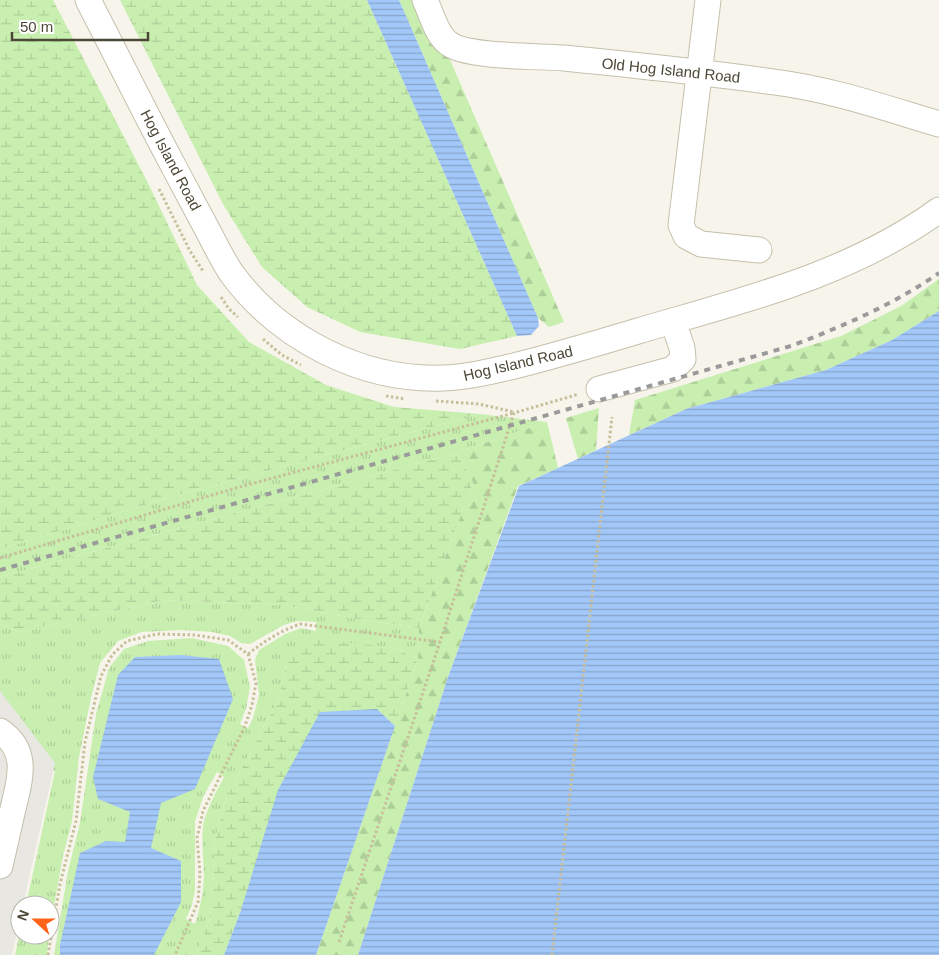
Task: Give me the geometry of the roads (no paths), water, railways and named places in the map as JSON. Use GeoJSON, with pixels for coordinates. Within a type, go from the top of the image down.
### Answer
{"type":"FeatureCollection","features":[{"type":"Feature","properties":{"kind":"street","name":"Hog Island Road"},"geometry":{"type":"LineString","coordinates":[[88,0],[160,141],[231,273],[263,309],[308,342],[349,362],[387,373],[422,378],[474,375],[546,358],[673,321],[818,276],[874,252],[900,237],[939,210]]}},
{"type":"Feature","properties":{"kind":"street","name":"Old Hog Island Road"},"geometry":{"type":"LineString","coordinates":[[425,0],[440,35],[451,45],[464,50],[564,58],[775,82],[827,91],[939,124]]}},
{"type":"Feature","properties":{"kind":"street"},"geometry":{"type":"LineString","coordinates":[[708,0],[681,226],[686,236],[701,244],[759,250]]}},
{"type":"Feature","properties":{"kind":"street"},"geometry":{"type":"LineString","coordinates":[[599,389],[673,369],[683,359],[682,348],[673,321]]}},
{"type":"Feature","properties":{"kind":"street"},"geometry":{"type":"LineString","coordinates":[[0,731],[11,738],[18,752],[21,773],[9,788],[2,851]]}},
{"type":"Feature","properties":{"kind":"water"},"geometry":{"type":"Polygon","coordinates":[[[367,0],[399,0],[538,318],[539,326],[531,335],[517,336],[367,0]]]}},
{"type":"Feature","properties":{"kind":"water"},"geometry":{"type":"Polygon","coordinates":[[[939,311],[939,955],[358,955],[448,677],[519,486],[686,409],[826,370],[892,340],[939,311]]]}},
{"type":"Feature","properties":{"kind":"water"},"geometry":{"type":"Polygon","coordinates":[[[181,655],[219,659],[233,699],[195,789],[161,803],[151,848],[181,861],[181,902],[154,955],[60,955],[60,945],[80,853],[106,841],[125,842],[130,812],[98,799],[93,777],[118,675],[135,657],[181,655]]]}},
{"type":"Feature","properties":{"kind":"water"},"geometry":{"type":"Polygon","coordinates":[[[377,709],[395,726],[316,955],[224,955],[241,910],[278,790],[320,712],[377,709]]]}},
{"type":"Feature","properties":{"kind":"railway"},"geometry":{"type":"LineString","coordinates":[[0,570],[791,346],[867,314],[922,285],[939,273]]}}]}
